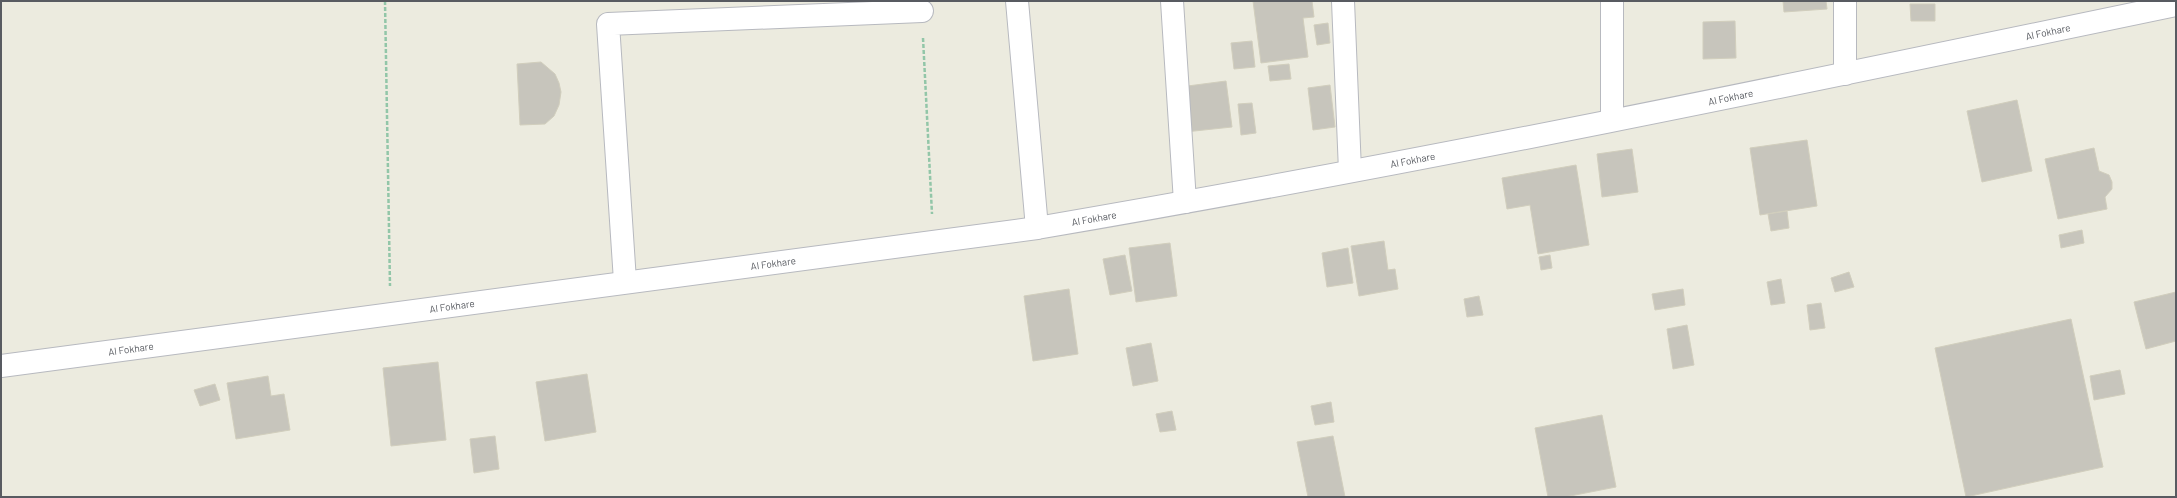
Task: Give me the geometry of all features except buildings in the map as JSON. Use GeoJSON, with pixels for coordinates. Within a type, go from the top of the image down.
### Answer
{"type":"FeatureCollection","features":[{"type":"Feature","properties":{"kind":"street"},"geometry":{"type":"LineString","coordinates":[[1017,1],[1037,228]]}},
{"type":"Feature","properties":{"kind":"street"},"geometry":{"type":"LineString","coordinates":[[1172,1],[1185,202]]}},
{"type":"Feature","properties":{"kind":"street"},"geometry":{"type":"LineString","coordinates":[[1343,1],[1350,171]]}},
{"type":"Feature","properties":{"kind":"street"},"geometry":{"type":"LineString","coordinates":[[1612,1],[1612,120]]}},
{"type":"Feature","properties":{"kind":"street"},"geometry":{"type":"LineString","coordinates":[[1845,1],[1846,74]]}},
{"type":"Feature","properties":{"kind":"street","name":"Al Fokhare"},"geometry":{"type":"LineString","coordinates":[[1,366],[625,281],[1037,228],[1185,202],[1612,120],[1846,74],[2176,5]]}},
{"type":"Feature","properties":{"kind":"street"},"geometry":{"type":"LineString","coordinates":[[625,281],[608,24],[922,11]]}},
{"type":"Feature","properties":{"kind":"path"},"geometry":{"type":"LineString","coordinates":[[385,1],[391,314]]}},
{"type":"Feature","properties":{"kind":"path"},"geometry":{"type":"LineString","coordinates":[[922,11],[934,241]]}}]}
